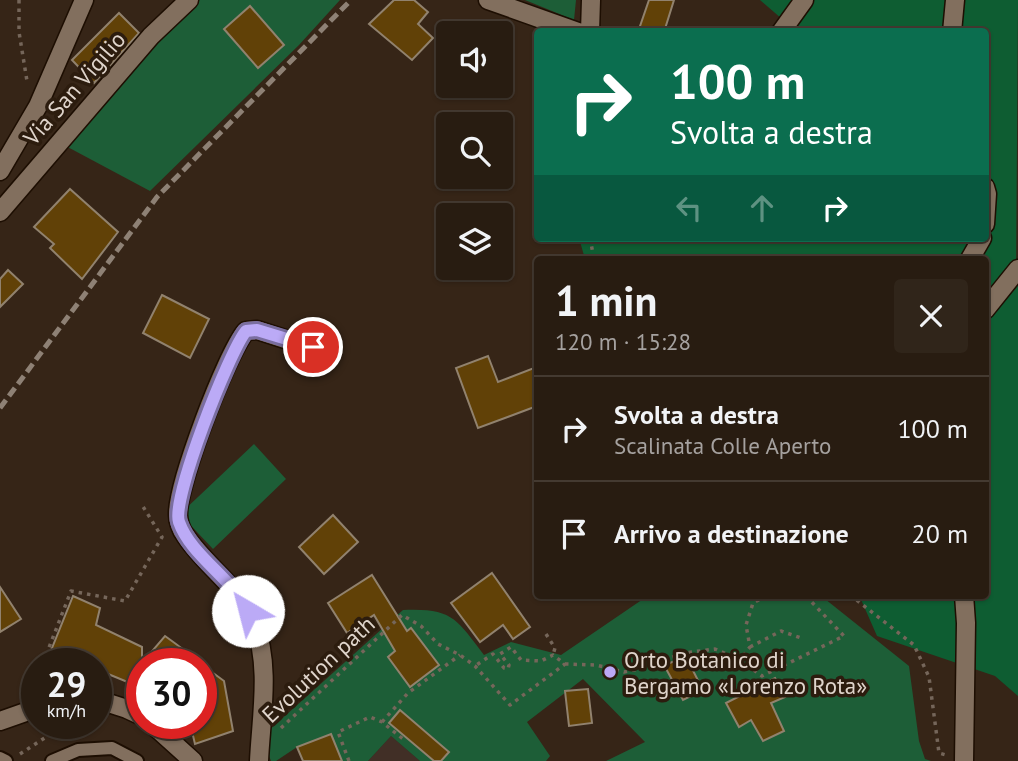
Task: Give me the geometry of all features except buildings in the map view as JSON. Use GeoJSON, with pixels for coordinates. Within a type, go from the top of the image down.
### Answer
{"type":"FeatureCollection","features":[{"type":"Feature","properties":{"kind":"street"},"geometry":{"type":"LineString","coordinates":[[0,171],[38,106],[83,0]]}},
{"type":"Feature","properties":{"kind":"street","name":"Via San Vigilio"},"geometry":{"type":"LineString","coordinates":[[0,212],[151,36],[189,0]]}},
{"type":"Feature","properties":{"kind":"street"},"geometry":{"type":"LineString","coordinates":[[488,0],[567,28]]}},
{"type":"Feature","properties":{"kind":"street"},"geometry":{"type":"LineString","coordinates":[[590,28],[591,0]]}},
{"type":"Feature","properties":{"kind":"street"},"geometry":{"type":"LineString","coordinates":[[784,28],[804,0]]}},
{"type":"Feature","properties":{"kind":"street"},"geometry":{"type":"LineString","coordinates":[[952,28],[955,0]]}},
{"type":"Feature","properties":{"kind":"street"},"geometry":{"type":"LineString","coordinates":[[989,305],[1018,269]]}},
{"type":"Feature","properties":{"kind":"street"},"geometry":{"type":"LineString","coordinates":[[259,755],[263,686],[261,648],[255,624],[241,598],[185,535],[177,519],[178,512],[189,467],[217,389],[238,341],[246,331],[257,330],[328,353]]}},
{"type":"Feature","properties":{"kind":"street"},"geometry":{"type":"LineString","coordinates":[[964,599],[964,760]]}},
{"type":"Feature","properties":{"kind":"street"},"geometry":{"type":"LineString","coordinates":[[0,721],[21,714]]}},
{"type":"Feature","properties":{"kind":"street"},"geometry":{"type":"LineString","coordinates":[[0,734],[21,719]]}},
{"type":"Feature","properties":{"kind":"street"},"geometry":{"type":"LineString","coordinates":[[169,739],[193,761]]}},
{"type":"Feature","properties":{"kind":"lane"},"geometry":{"type":"LineString","coordinates":[[52,761],[78,750],[112,748],[136,761]]}},
{"type":"Feature","properties":{"kind":"lane"},"geometry":{"type":"LineString","coordinates":[[0,758],[8,761]]}},
{"type":"Feature","properties":{"kind":"path"},"geometry":{"type":"LineString","coordinates":[[19,0],[19,32],[28,93],[38,106]]}},
{"type":"Feature","properties":{"kind":"path"},"geometry":{"type":"LineString","coordinates":[[49,648],[71,591],[125,601],[162,537],[142,505]]}},
{"type":"Feature","properties":{"kind":"path"},"geometry":{"type":"LineString","coordinates":[[750,647],[746,625],[752,603],[760,599]]}},
{"type":"Feature","properties":{"kind":"path"},"geometry":{"type":"LineString","coordinates":[[553,655],[565,664],[596,665],[624,672],[684,653],[715,649],[740,660],[762,676],[844,636],[809,599]]}},
{"type":"Feature","properties":{"kind":"path"},"geometry":{"type":"LineString","coordinates":[[855,599],[915,645],[929,677],[939,753],[964,760]]}},
{"type":"Feature","properties":{"kind":"path","name":"Evolution path"},"geometry":{"type":"LineString","coordinates":[[259,755],[402,615],[421,625],[438,644],[460,654]]}},
{"type":"Feature","properties":{"kind":"path"},"geometry":{"type":"LineString","coordinates":[[740,660],[750,647],[781,631],[804,639]]}},
{"type":"Feature","properties":{"kind":"path"},"geometry":{"type":"LineString","coordinates":[[475,666],[493,654],[504,668],[508,668],[509,665],[500,654],[511,646],[521,660],[541,661],[553,655],[555,648],[546,634]]}},
{"type":"Feature","properties":{"kind":"path"},"geometry":{"type":"LineString","coordinates":[[382,722],[408,693],[460,654],[475,666],[510,705],[565,664]]}},
{"type":"Feature","properties":{"kind":"path"},"geometry":{"type":"LineString","coordinates":[[349,761],[338,732],[370,717],[382,722],[403,739]]}},
{"type":"Feature","properties":{"kind":"path"},"geometry":{"type":"LineString","coordinates":[[8,761],[43,739]]}},
{"type":"Feature","properties":{"kind":"shaded area"},"geometry":{"type":"Polygon","coordinates":[[[391,736],[420,761],[368,761],[391,736]]]}},
{"type":"Feature","properties":{"kind":"green space"},"geometry":{"type":"Polygon","coordinates":[[[199,0],[340,0],[299,45],[150,191],[62,144],[154,41],[199,0]]]}},
{"type":"Feature","properties":{"kind":"green space"},"geometry":{"type":"Polygon","coordinates":[[[525,0],[576,0],[574,20],[525,0]]]}},
{"type":"Feature","properties":{"kind":"green space"},"geometry":{"type":"Polygon","coordinates":[[[760,0],[1018,0],[1018,696],[995,676],[877,636],[861,599],[989,599],[989,256],[584,256],[580,242],[989,242],[989,28],[793,28],[760,0]]]}},
{"type":"Feature","properties":{"kind":"green space"},"geometry":{"type":"Polygon","coordinates":[[[254,444],[286,479],[213,549],[180,514],[254,444]]]}},
{"type":"Feature","properties":{"kind":"green space","name":"Orto Botanico di Bergamo «Lorenzo Rota»"},"geometry":{"type":"Polygon","coordinates":[[[643,599],[825,599],[909,666],[919,741],[925,759],[931,761],[606,761],[645,742],[583,679],[527,722],[550,756],[546,761],[420,761],[391,736],[368,761],[342,761],[330,734],[271,761],[266,748],[266,733],[403,610],[432,611],[451,618],[484,655],[511,642],[561,655],[643,599]],[[411,628],[390,643],[395,651],[388,657],[410,687],[439,665],[411,628]]]}},
{"type":"Feature","properties":{"kind":"railway"},"geometry":{"type":"LineString","coordinates":[[0,408],[157,197],[351,0]]}},
{"type":"Feature","properties":{"kind":"place","name":"Orto Botanico di Bergamo «Lorenzo Rota»"},"geometry":{"type":"Point","coordinates":[610,672]}},
{"type":"Feature","properties":{"kind":"route"},"geometry":{"type":"LineString","coordinates":[[248,611],[241,598],[185,535],[177,519],[186,478],[217,389],[238,341],[246,331],[257,330],[313,347]]}}]}
